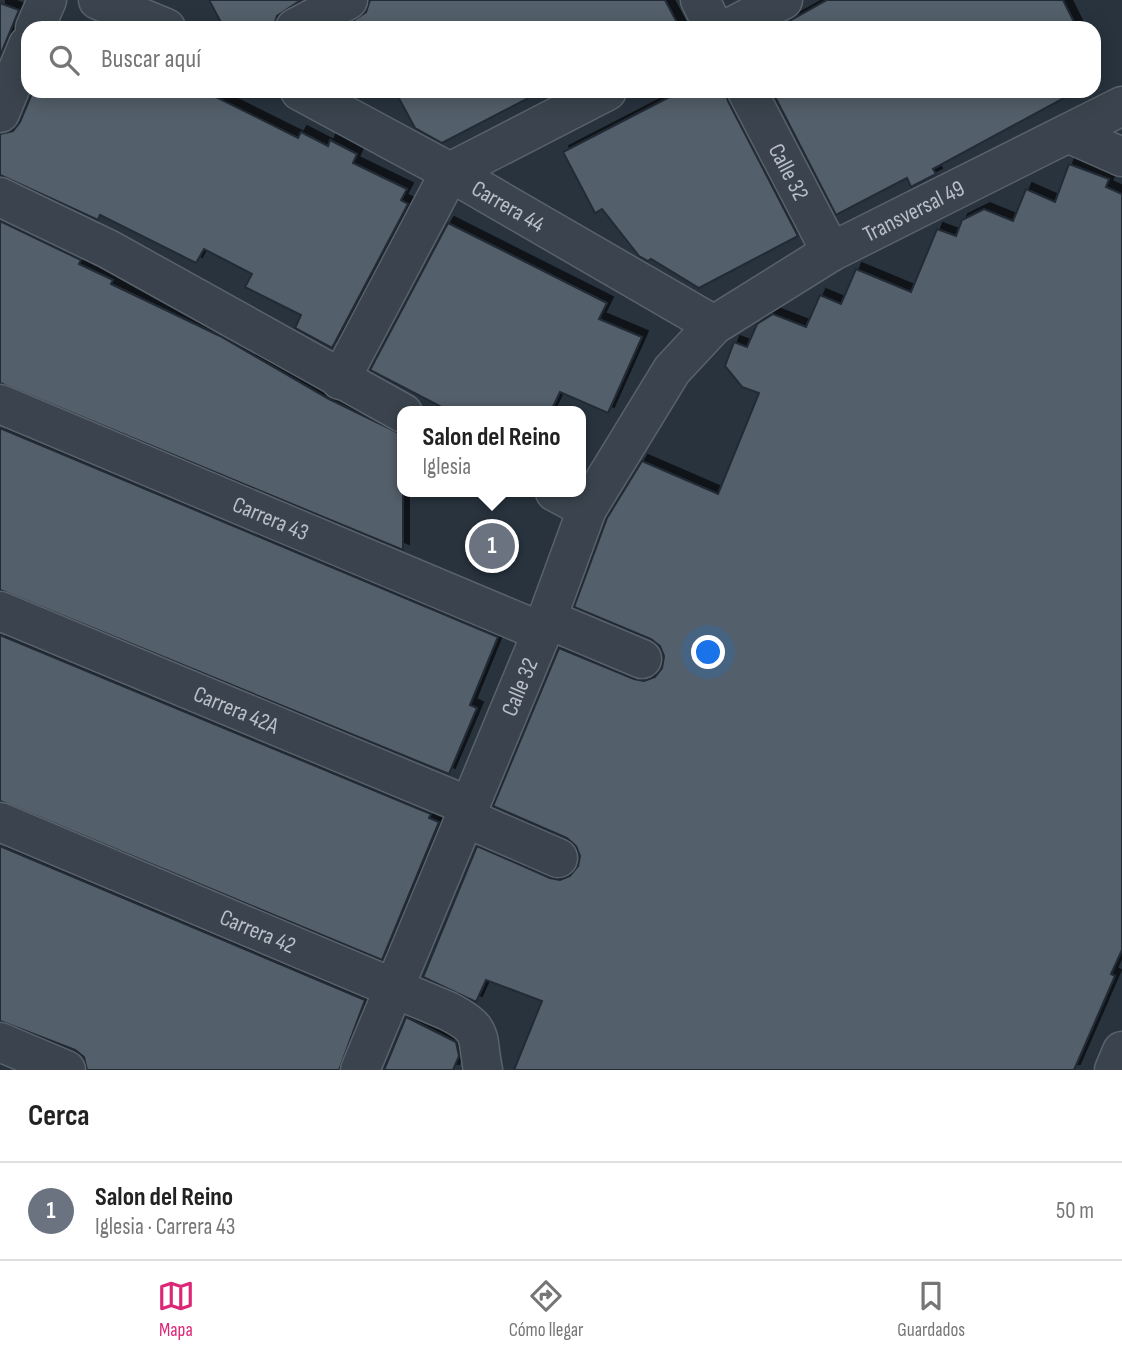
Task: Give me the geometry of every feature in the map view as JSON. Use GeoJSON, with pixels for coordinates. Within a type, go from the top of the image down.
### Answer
{"type":"FeatureCollection","features":[{"type":"Feature","properties":{"kind":"street"},"geometry":{"type":"LineString","coordinates":[[38,21],[47,0]]}},
{"type":"Feature","properties":{"kind":"street"},"geometry":{"type":"LineString","coordinates":[[98,0],[149,21]]}},
{"type":"Feature","properties":{"kind":"street"},"geometry":{"type":"LineString","coordinates":[[308,21],[348,0]]}},
{"type":"Feature","properties":{"kind":"street"},"geometry":{"type":"LineString","coordinates":[[700,0],[710,21]]}},
{"type":"Feature","properties":{"kind":"street"},"geometry":{"type":"LineString","coordinates":[[742,21],[783,0]]}},
{"type":"Feature","properties":{"kind":"street"},"geometry":{"type":"LineString","coordinates":[[0,113],[21,62]]}},
{"type":"Feature","properties":{"kind":"street","name":"Carrera 44"},"geometry":{"type":"LineString","coordinates":[[313,98],[450,172],[714,325]]}},
{"type":"Feature","properties":{"kind":"street"},"geometry":{"type":"LineString","coordinates":[[340,380],[450,172],[593,98]]}},
{"type":"Feature","properties":{"kind":"street","name":"Calle 32"},"geometry":{"type":"LineString","coordinates":[[751,98],[831,252]]}},
{"type":"Feature","properties":{"kind":"street","name":"Transversal 49"},"geometry":{"type":"LineString","coordinates":[[714,325],[831,252],[1122,107]]}},
{"type":"Feature","properties":{"kind":"street"},"geometry":{"type":"LineString","coordinates":[[1070,134],[1122,156]]}},
{"type":"Feature","properties":{"kind":"street"},"geometry":{"type":"LineString","coordinates":[[0,197],[108,249],[397,410]]}},
{"type":"Feature","properties":{"kind":"street","name":"Calle 32"},"geometry":{"type":"LineString","coordinates":[[586,481],[672,369],[714,325]]}},
{"type":"Feature","properties":{"kind":"street","name":"Carrera 43"},"geometry":{"type":"LineString","coordinates":[[0,404],[545,625],[642,659]]}},
{"type":"Feature","properties":{"kind":"street","name":"Calle 32"},"geometry":{"type":"LineString","coordinates":[[360,1070],[545,625],[571,500]]}},
{"type":"Feature","properties":{"kind":"street","name":"Carrera 42A"},"geometry":{"type":"LineString","coordinates":[[0,611],[469,813],[558,858]]}},
{"type":"Feature","properties":{"kind":"street","name":"Carrera 42"},"geometry":{"type":"LineString","coordinates":[[0,822],[464,1019],[477,1032],[481,1042],[483,1070]]}},
{"type":"Feature","properties":{"kind":"street"},"geometry":{"type":"LineString","coordinates":[[0,1042],[66,1070]]}},
{"type":"Feature","properties":{"kind":"street"},"geometry":{"type":"LineString","coordinates":[[1114,1070],[1122,1051]]}},
{"type":"Feature","properties":{"kind":"building"},"geometry":{"type":"Polygon","coordinates":[[[209,0],[301,0],[277,16],[275,21],[220,21],[209,0]]]}},
{"type":"Feature","properties":{"kind":"building"},"geometry":{"type":"Polygon","coordinates":[[[370,0],[665,0],[676,21],[352,21],[366,12],[370,0]]]}},
{"type":"Feature","properties":{"kind":"building"},"geometry":{"type":"Polygon","coordinates":[[[827,0],[1063,0],[1074,21],[790,21],[827,0]]]}},
{"type":"Feature","properties":{"kind":"building"},"geometry":{"type":"Polygon","coordinates":[[[0,3],[19,10],[0,56],[0,3]]]}},
{"type":"Feature","properties":{"kind":"building"},"geometry":{"type":"Polygon","coordinates":[[[30,98],[218,98],[298,138],[301,132],[328,146],[330,140],[357,154],[353,163],[407,189],[401,200],[408,204],[332,348],[295,328],[301,315],[245,287],[252,274],[204,249],[196,263],[100,215],[98,220],[0,175],[0,134],[13,131],[30,98]]]}},
{"type":"Feature","properties":{"kind":"building"},"geometry":{"type":"Polygon","coordinates":[[[399,98],[529,98],[442,143],[415,128],[399,98]]]}},
{"type":"Feature","properties":{"kind":"building"},"geometry":{"type":"Polygon","coordinates":[[[667,98],[727,98],[798,236],[699,288],[651,259],[648,261],[639,256],[602,209],[595,213],[563,152],[667,98]]]}},
{"type":"Feature","properties":{"kind":"building"},"geometry":{"type":"Polygon","coordinates":[[[776,98],[1064,98],[933,169],[936,174],[911,187],[907,178],[836,215],[776,98]]]}},
{"type":"Feature","properties":{"kind":"building"},"geometry":{"type":"Polygon","coordinates":[[[1069,164],[1109,179],[1106,187],[1122,194],[1122,950],[1111,974],[1115,976],[1074,1070],[514,1070],[542,1001],[486,980],[476,1002],[423,977],[477,846],[560,880],[570,876],[578,866],[580,856],[576,846],[567,838],[493,806],[559,648],[644,681],[655,677],[662,668],[664,656],[660,646],[651,639],[574,607],[607,518],[642,461],[718,494],[759,393],[742,387],[725,366],[734,342],[747,347],[757,324],[773,314],[806,327],[820,295],[841,304],[856,269],[911,292],[937,229],[956,236],[962,220],[984,209],[1013,221],[1026,189],[1055,202],[1069,164]]]}},
{"type":"Feature","properties":{"kind":"building"},"geometry":{"type":"Polygon","coordinates":[[[0,221],[81,260],[79,264],[113,280],[111,284],[220,336],[329,399],[397,432],[397,497],[403,497],[403,550],[0,383],[0,221]]]}},
{"type":"Feature","properties":{"kind":"building"},"geometry":{"type":"Polygon","coordinates":[[[448,223],[607,303],[599,319],[642,337],[608,413],[560,392],[553,406],[439,406],[370,370],[448,223]]]}},
{"type":"Feature","properties":{"kind":"building"},"geometry":{"type":"Polygon","coordinates":[[[0,428],[498,637],[470,705],[477,708],[449,774],[0,590],[0,428]]]}},
{"type":"Feature","properties":{"kind":"building"},"geometry":{"type":"Polygon","coordinates":[[[0,635],[431,814],[429,818],[439,822],[382,960],[0,801],[0,635]]]}},
{"type":"Feature","properties":{"kind":"building"},"geometry":{"type":"Polygon","coordinates":[[[0,846],[365,1000],[339,1070],[87,1070],[84,1057],[75,1050],[0,1021],[0,846]]]}},
{"type":"Feature","properties":{"kind":"building"},"geometry":{"type":"Polygon","coordinates":[[[406,1017],[456,1042],[459,1056],[453,1070],[384,1070],[406,1017]]]}},
{"type":"Feature","properties":{"kind":"place","name":"Salon del Reino"},"geometry":{"type":"Point","coordinates":[492,546]}}]}
